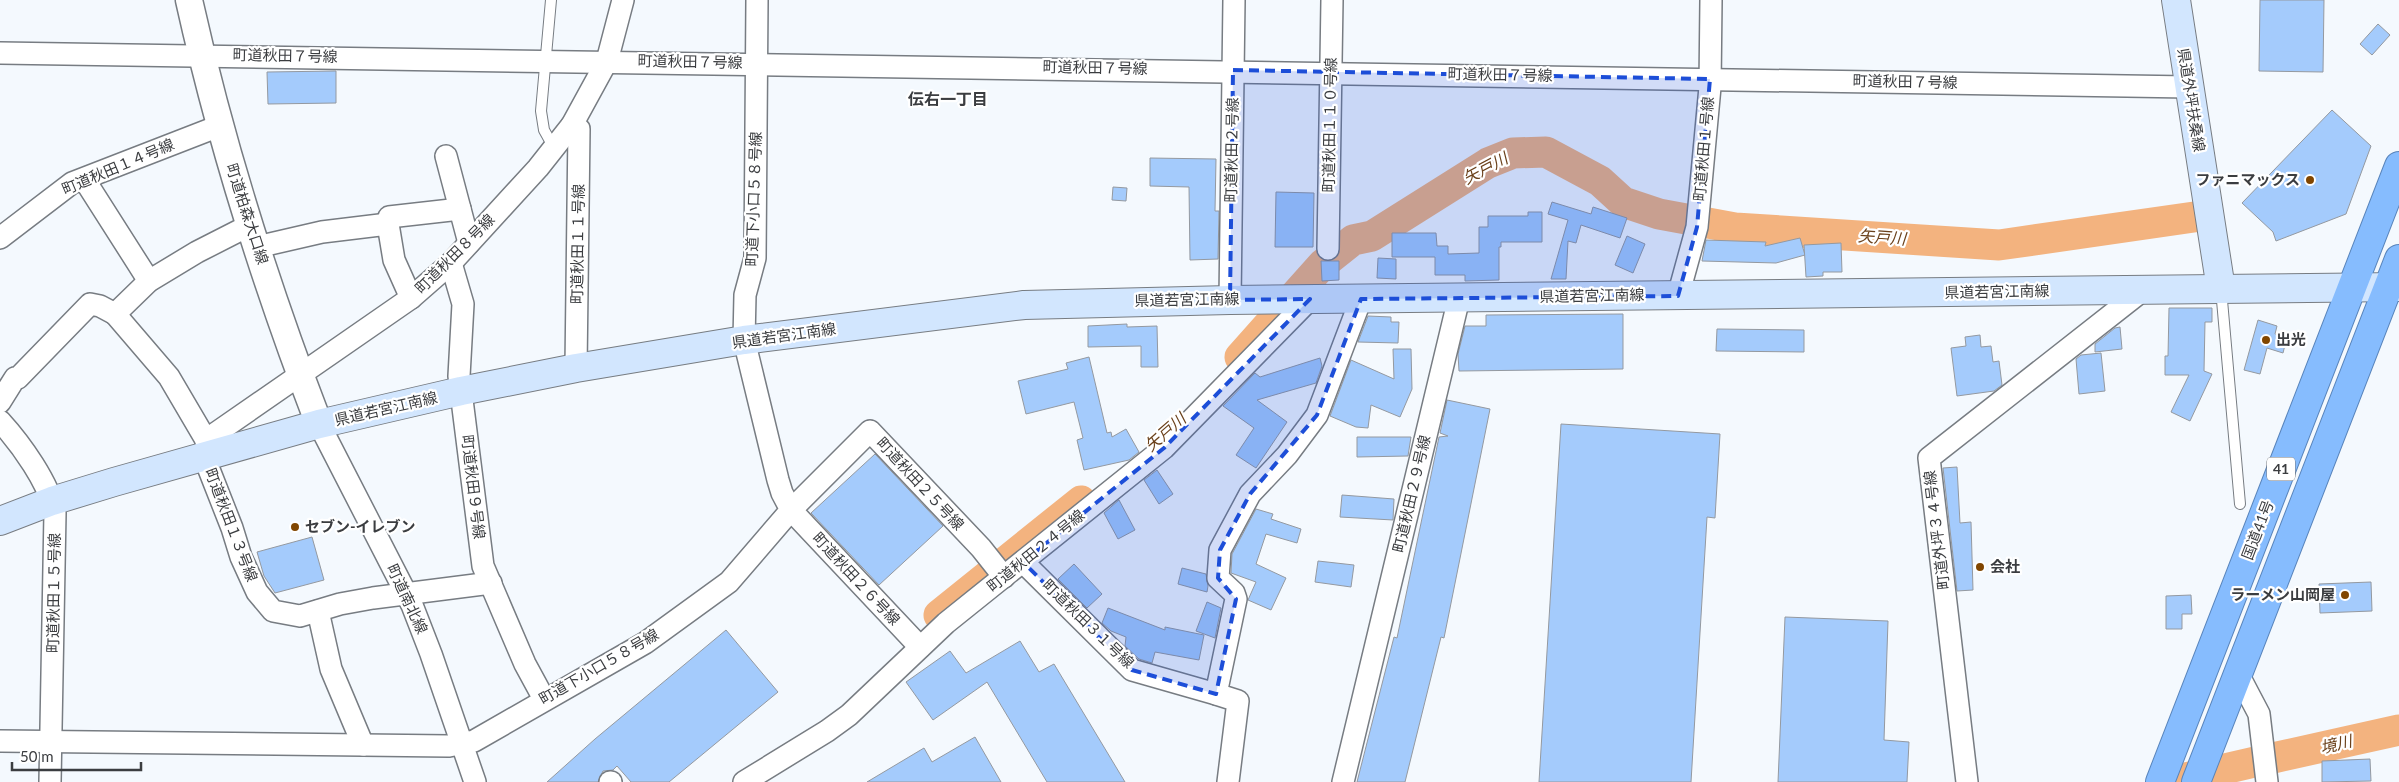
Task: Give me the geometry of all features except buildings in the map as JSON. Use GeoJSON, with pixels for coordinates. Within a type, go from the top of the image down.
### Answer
{"type":"FeatureCollection","features":[{"type":"Feature","properties":{"kind":"highway","name":"国道41号"},"geometry":{"type":"LineString","coordinates":[[2162,777],[2399,166]]}},
{"type":"Feature","properties":{"kind":"highway","name":"41"},"geometry":{"type":"LineString","coordinates":[[2198,776],[2394,287],[2399,259]]}},
{"type":"Feature","properties":{"kind":"main road","name":"県道外坪扶桑線"},"geometry":{"type":"LineString","coordinates":[[2176,0],[2221,289]]}},
{"type":"Feature","properties":{"kind":"main road","name":"県道若宮江南線"},"geometry":{"type":"LineString","coordinates":[[0,521],[206,448],[461,391],[576,368],[744,340],[1024,305],[1231,300],[2394,287]]}},
{"type":"Feature","properties":{"kind":"street","name":"町道柏森大口線"},"geometry":{"type":"LineString","coordinates":[[189,0],[219,126],[300,376],[319,424]]}},
{"type":"Feature","properties":{"kind":"street","name":"町道秋田８号線"},"geometry":{"type":"LineString","coordinates":[[206,448],[300,376],[411,298],[451,263],[538,168],[572,125],[608,61],[623,0]]}},
{"type":"Feature","properties":{"kind":"street","name":"町道下小口５８号線"},"geometry":{"type":"LineString","coordinates":[[0,741],[449,746],[462,744],[474,741],[544,699],[645,643],[729,582],[791,510],[785,500],[778,480],[744,340],[745,295],[755,258],[757,0]]}},
{"type":"Feature","properties":{"kind":"street","name":"町道秋田２号線"},"geometry":{"type":"LineString","coordinates":[[1231,300],[1234,0]]}},
{"type":"Feature","properties":{"kind":"street","name":"町道秋田１１０号線"},"geometry":{"type":"LineString","coordinates":[[1328,249],[1332,0]]}},
{"type":"Feature","properties":{"kind":"street","name":"町道秋田１号線"},"geometry":{"type":"LineString","coordinates":[[1678,296],[1697,227],[1710,79],[1711,0]]}},
{"type":"Feature","properties":{"kind":"street","name":"町道秋田７号線"},"geometry":{"type":"LineString","coordinates":[[0,53],[1233,70],[2189,87]]}},
{"type":"Feature","properties":{"kind":"street","name":"町道秋田１１号線"},"geometry":{"type":"LineString","coordinates":[[572,125],[579,129],[576,368]]}},
{"type":"Feature","properties":{"kind":"street","name":"町道秋田１４号線"},"geometry":{"type":"LineString","coordinates":[[0,238],[59,191],[84,179],[219,126]]}},
{"type":"Feature","properties":{"kind":"street"},"geometry":{"type":"LineString","coordinates":[[446,156],[469,243]]}},
{"type":"Feature","properties":{"kind":"street"},"geometry":{"type":"LineString","coordinates":[[84,179],[149,281]]}},
{"type":"Feature","properties":{"kind":"street"},"geometry":{"type":"LineString","coordinates":[[411,298],[394,260],[388,224],[389,217],[460,209]]}},
{"type":"Feature","properties":{"kind":"street"},"geometry":{"type":"LineString","coordinates":[[0,402],[7,374],[18,378],[90,304],[100,306],[115,314],[149,281],[197,252],[254,236],[322,232],[388,224]]}},
{"type":"Feature","properties":{"kind":"street","name":"町道秋田９号線"},"geometry":{"type":"LineString","coordinates":[[451,263],[463,304],[458,376],[484,566],[525,664],[544,699]]}},
{"type":"Feature","properties":{"kind":"street","name":"町道外坪３４号線"},"geometry":{"type":"LineString","coordinates":[[1967,782],[1929,458],[2144,290]]}},
{"type":"Feature","properties":{"kind":"street","name":"町道秋田２９号線"},"geometry":{"type":"LineString","coordinates":[[1343,782],[1459,298]]}},
{"type":"Feature","properties":{"kind":"street","name":"町道秋田２４号線"},"geometry":{"type":"LineString","coordinates":[[744,782],[827,731],[849,714],[946,623],[1178,436],[1309,299]]}},
{"type":"Feature","properties":{"kind":"street"},"geometry":{"type":"LineString","coordinates":[[1216,694],[1236,599],[1234,593],[1218,578],[1220,550],[1250,494],[1287,455],[1317,415],[1361,299]]}},
{"type":"Feature","properties":{"kind":"street","name":"町道秋田１３号線"},"geometry":{"type":"LineString","coordinates":[[115,314],[170,377],[206,448],[208,467],[232,528],[241,557],[257,592],[273,611],[294,616],[340,604],[491,583]]}},
{"type":"Feature","properties":{"kind":"street","name":"町道秋田１５号線"},"geometry":{"type":"LineString","coordinates":[[0,421],[10,432],[45,485],[55,513],[50,782]]}},
{"type":"Feature","properties":{"kind":"street","name":"町道南北線"},"geometry":{"type":"LineString","coordinates":[[319,424],[406,594],[431,654],[475,782]]}},
{"type":"Feature","properties":{"kind":"street","name":"町道秋田２５号線"},"geometry":{"type":"LineString","coordinates":[[791,510],[870,430],[981,548],[1004,577]]}},
{"type":"Feature","properties":{"kind":"street","name":"町道秋田２６号線"},"geometry":{"type":"LineString","coordinates":[[791,510],[920,648]]}},
{"type":"Feature","properties":{"kind":"street","name":"町道秋田３１号線"},"geometry":{"type":"LineString","coordinates":[[1023,562],[1132,670],[1238,701],[1228,782]]}},
{"type":"Feature","properties":{"kind":"street"},"geometry":{"type":"LineString","coordinates":[[318,611],[331,669],[362,745]]}},
{"type":"Feature","properties":{"kind":"street"},"geometry":{"type":"LineString","coordinates":[[2238,674],[2259,714],[2266,768]]}},
{"type":"Feature","properties":{"kind":"lane"},"geometry":{"type":"LineString","coordinates":[[552,0],[542,118],[544,130],[554,148]]}},
{"type":"Feature","properties":{"kind":"lane"},"geometry":{"type":"LineString","coordinates":[[2221,289],[2240,504]]}},
{"type":"Feature","properties":{"kind":"highlighted area"},"geometry":{"type":"Polygon","coordinates":[[[1233,70],[1710,79],[1697,227],[1678,296],[1361,299],[1317,415],[1250,494],[1220,550],[1218,578],[1236,599],[1216,694],[1132,670],[1023,562],[1164,448],[1310,299],[1230,300],[1233,70]]]}},
{"type":"Feature","properties":{"kind":"waterway","name":"矢戸川"},"geometry":{"type":"LineString","coordinates":[[1240,357],[1323,264],[1353,240],[1372,236],[1488,163],[1513,153],[1546,152],[1600,181],[1623,202],[1659,214],[1735,228],[1999,245],[2201,216]]}},
{"type":"Feature","properties":{"kind":"waterway","name":"矢戸川"},"geometry":{"type":"LineString","coordinates":[[939,615],[1081,501]]}},
{"type":"Feature","properties":{"kind":"waterway","name":"境川"},"geometry":{"type":"LineString","coordinates":[[2273,758],[2399,730]]}},
{"type":"Feature","properties":{"kind":"waterway","name":"境川"},"geometry":{"type":"LineString","coordinates":[[2168,782],[2259,761]]}},
{"type":"Feature","properties":{"kind":"place","name":"ファニマックス"},"geometry":{"type":"Point","coordinates":[2310,180]}},
{"type":"Feature","properties":{"kind":"place","name":"出光"},"geometry":{"type":"Point","coordinates":[2266,340]}},
{"type":"Feature","properties":{"kind":"place","name":"セブン-イレブン"},"geometry":{"type":"Point","coordinates":[295,527]}},
{"type":"Feature","properties":{"kind":"place","name":"会社"},"geometry":{"type":"Point","coordinates":[1980,567]}},
{"type":"Feature","properties":{"kind":"place","name":"ラーメン山岡屋"},"geometry":{"type":"Point","coordinates":[2345,595]}},
{"type":"Feature","properties":{"kind":"district","name":"伝右一丁目"},"geometry":{"type":"Point","coordinates":[948,99]}}]}
